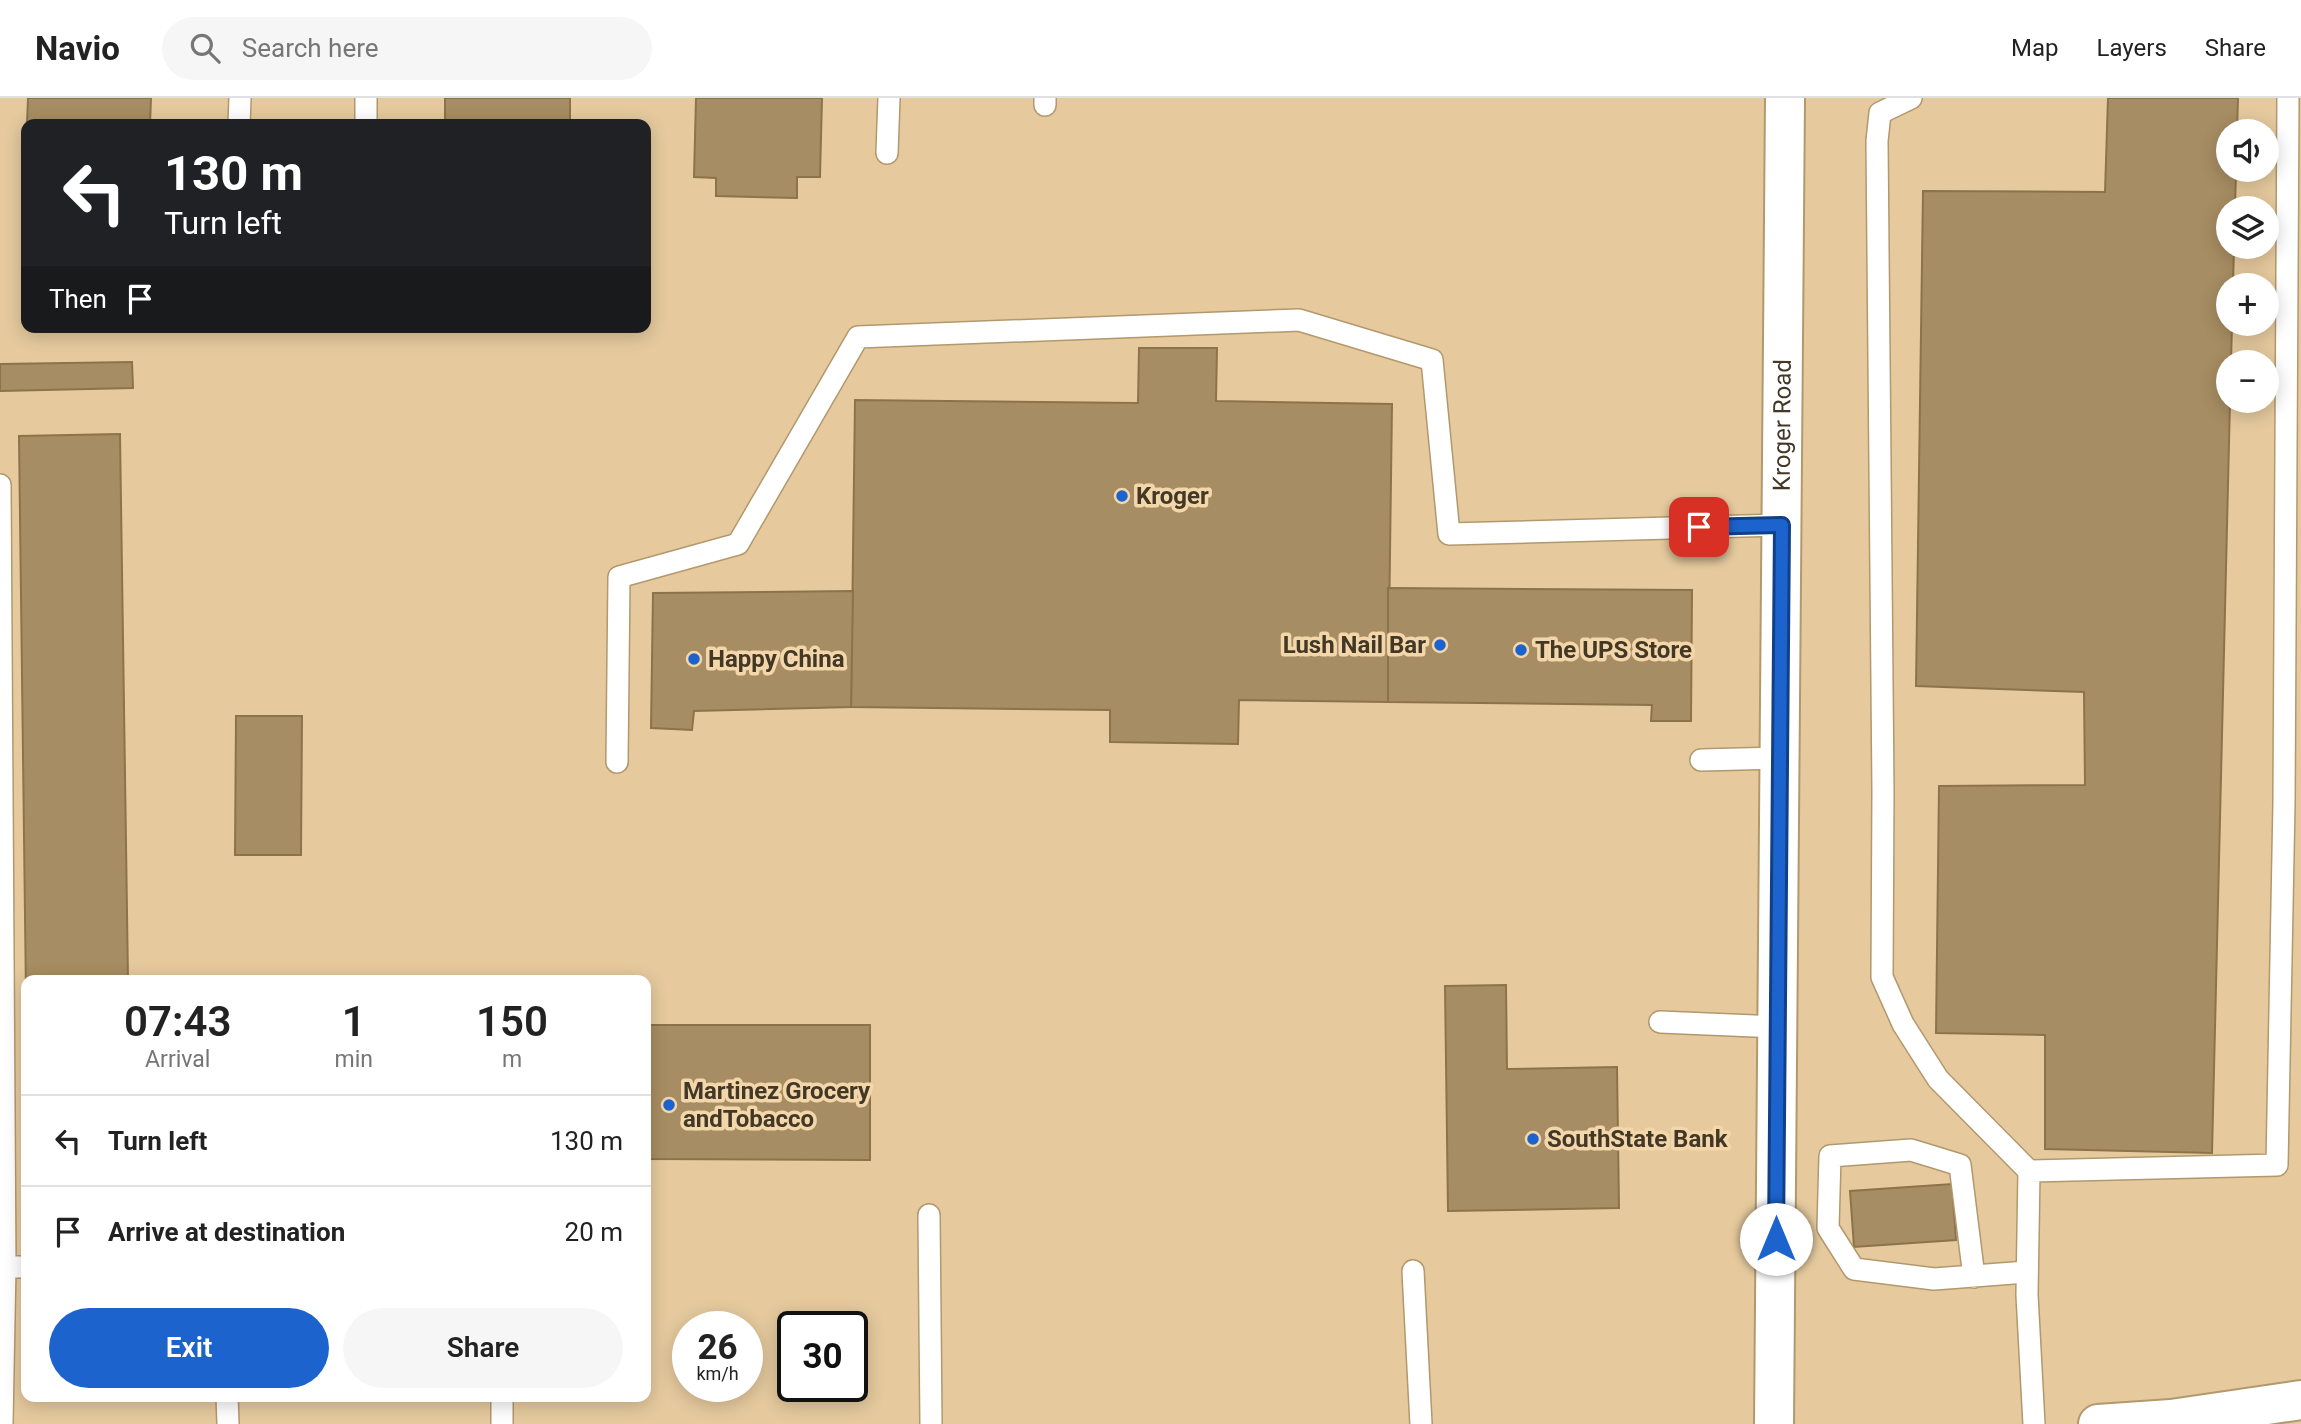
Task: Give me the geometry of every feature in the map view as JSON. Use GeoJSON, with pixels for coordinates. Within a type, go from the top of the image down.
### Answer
{"type":"FeatureCollection","features":[{"type":"Feature","properties":{"kind":"street","name":"Kroger Road"},"geometry":{"type":"LineString","coordinates":[[1774,1424],[1785,98]]}},
{"type":"Feature","properties":{"kind":"street"},"geometry":{"type":"LineString","coordinates":[[2098,1424],[2178,1421],[2301,1401]]}},
{"type":"Feature","properties":{"kind":"lane"},"geometry":{"type":"LineString","coordinates":[[239,119],[240,98]]}},
{"type":"Feature","properties":{"kind":"lane"},"geometry":{"type":"LineString","coordinates":[[366,98],[366,119]]}},
{"type":"Feature","properties":{"kind":"lane"},"geometry":{"type":"LineString","coordinates":[[887,153],[889,98]]}},
{"type":"Feature","properties":{"kind":"lane"},"geometry":{"type":"LineString","coordinates":[[1911,98],[1880,113],[1877,141],[1883,779],[1882,977],[1903,1024],[1938,1079],[2029,1171],[2027,1272],[2034,1424]]}},
{"type":"Feature","properties":{"kind":"lane"},"geometry":{"type":"LineString","coordinates":[[2029,1171],[2277,1165],[2292,803],[2294,128],[2288,98]]}},
{"type":"Feature","properties":{"kind":"lane"},"geometry":{"type":"LineString","coordinates":[[617,762],[619,577],[738,544],[858,337],[1299,320],[1432,360],[1449,534],[1782,525]]}},
{"type":"Feature","properties":{"kind":"lane"},"geometry":{"type":"LineString","coordinates":[[0,485],[2,1424]]}},
{"type":"Feature","properties":{"kind":"lane"},"geometry":{"type":"LineString","coordinates":[[1701,760],[1780,758]]}},
{"type":"Feature","properties":{"kind":"lane"},"geometry":{"type":"LineString","coordinates":[[1660,1022],[1777,1027]]}},
{"type":"Feature","properties":{"kind":"lane"},"geometry":{"type":"LineString","coordinates":[[1974,1277],[1961,1165],[1911,1150],[1830,1156],[1828,1228],[1854,1269],[1934,1279],[1974,1277],[2027,1272]]}},
{"type":"Feature","properties":{"kind":"lane"},"geometry":{"type":"LineString","coordinates":[[929,1215],[931,1424]]}},
{"type":"Feature","properties":{"kind":"lane"},"geometry":{"type":"LineString","coordinates":[[2,1267],[21,1267]]}},
{"type":"Feature","properties":{"kind":"lane"},"geometry":{"type":"LineString","coordinates":[[1413,1271],[1421,1424]]}},
{"type":"Feature","properties":{"kind":"lane"},"geometry":{"type":"LineString","coordinates":[[228,1402],[228,1424]]}},
{"type":"Feature","properties":{"kind":"lane"},"geometry":{"type":"LineString","coordinates":[[502,1402],[502,1424]]}},
{"type":"Feature","properties":{"kind":"building"},"geometry":{"type":"Polygon","coordinates":[[[28,98],[151,98],[150,119],[27,119],[28,98]]]}},
{"type":"Feature","properties":{"kind":"building"},"geometry":{"type":"Polygon","coordinates":[[[445,98],[570,98],[570,119],[445,119],[445,98]]]}},
{"type":"Feature","properties":{"kind":"building"},"geometry":{"type":"Polygon","coordinates":[[[696,98],[822,98],[820,177],[797,177],[797,198],[716,196],[716,178],[694,177],[696,98]]]}},
{"type":"Feature","properties":{"kind":"building"},"geometry":{"type":"Polygon","coordinates":[[[2108,98],[2238,98],[2237,119],[2216,119],[2216,182],[2236,182],[2235,196],[2216,196],[2216,259],[2234,259],[2233,273],[2216,273],[2216,336],[2232,336],[2231,350],[2216,350],[2216,413],[2230,413],[2212,1153],[2045,1149],[2045,1035],[1936,1033],[1939,786],[2085,785],[2084,692],[1916,686],[1923,191],[2105,192],[2108,98]]]}},
{"type":"Feature","properties":{"kind":"building","name":"Kroger"},"geometry":{"type":"Polygon","coordinates":[[[1139,348],[1217,348],[1216,401],[1392,404],[1388,702],[1239,700],[1238,744],[1110,742],[1110,710],[851,707],[855,400],[1138,403],[1139,348]]]}},
{"type":"Feature","properties":{"kind":"building"},"geometry":{"type":"Polygon","coordinates":[[[132,362],[133,388],[0,391],[0,364],[132,362]]]}},
{"type":"Feature","properties":{"kind":"building"},"geometry":{"type":"Polygon","coordinates":[[[120,434],[128,975],[26,975],[19,436],[120,434]]]}},
{"type":"Feature","properties":{"kind":"building"},"geometry":{"type":"Polygon","coordinates":[[[1388,588],[1692,590],[1691,721],[1651,721],[1652,705],[1388,702],[1388,588]]]}},
{"type":"Feature","properties":{"kind":"building"},"geometry":{"type":"Polygon","coordinates":[[[853,591],[851,707],[694,711],[692,730],[651,728],[653,593],[853,591]]]}},
{"type":"Feature","properties":{"kind":"building"},"geometry":{"type":"Polygon","coordinates":[[[236,716],[302,716],[301,855],[235,855],[236,716]]]}},
{"type":"Feature","properties":{"kind":"building","name":"SouthState Bank"},"geometry":{"type":"Polygon","coordinates":[[[1506,985],[1507,1069],[1617,1067],[1619,1208],[1448,1211],[1445,986],[1506,985]]]}},
{"type":"Feature","properties":{"kind":"building"},"geometry":{"type":"Polygon","coordinates":[[[651,1025],[870,1025],[870,1160],[651,1159],[651,1025]]]}},
{"type":"Feature","properties":{"kind":"building"},"geometry":{"type":"Polygon","coordinates":[[[1952,1184],[1956,1240],[1854,1247],[1850,1191],[1952,1184]]]}},
{"type":"Feature","properties":{"kind":"place","name":"Kroger"},"geometry":{"type":"Point","coordinates":[1122,496]}},
{"type":"Feature","properties":{"kind":"place","name":"Lush Nail Bar"},"geometry":{"type":"Point","coordinates":[1440,645]}},
{"type":"Feature","properties":{"kind":"place","name":"The UPS Store"},"geometry":{"type":"Point","coordinates":[1521,650]}},
{"type":"Feature","properties":{"kind":"place","name":"Happy China"},"geometry":{"type":"Point","coordinates":[694,659]}},
{"type":"Feature","properties":{"kind":"place","name":"Martinez Grocery andTobacco"},"geometry":{"type":"Point","coordinates":[669,1105]}},
{"type":"Feature","properties":{"kind":"place","name":"SouthState Bank"},"geometry":{"type":"Point","coordinates":[1533,1139]}},
{"type":"Feature","properties":{"kind":"route"},"geometry":{"type":"LineString","coordinates":[[1699,527],[1782,525],[1776,1239]]}}]}
